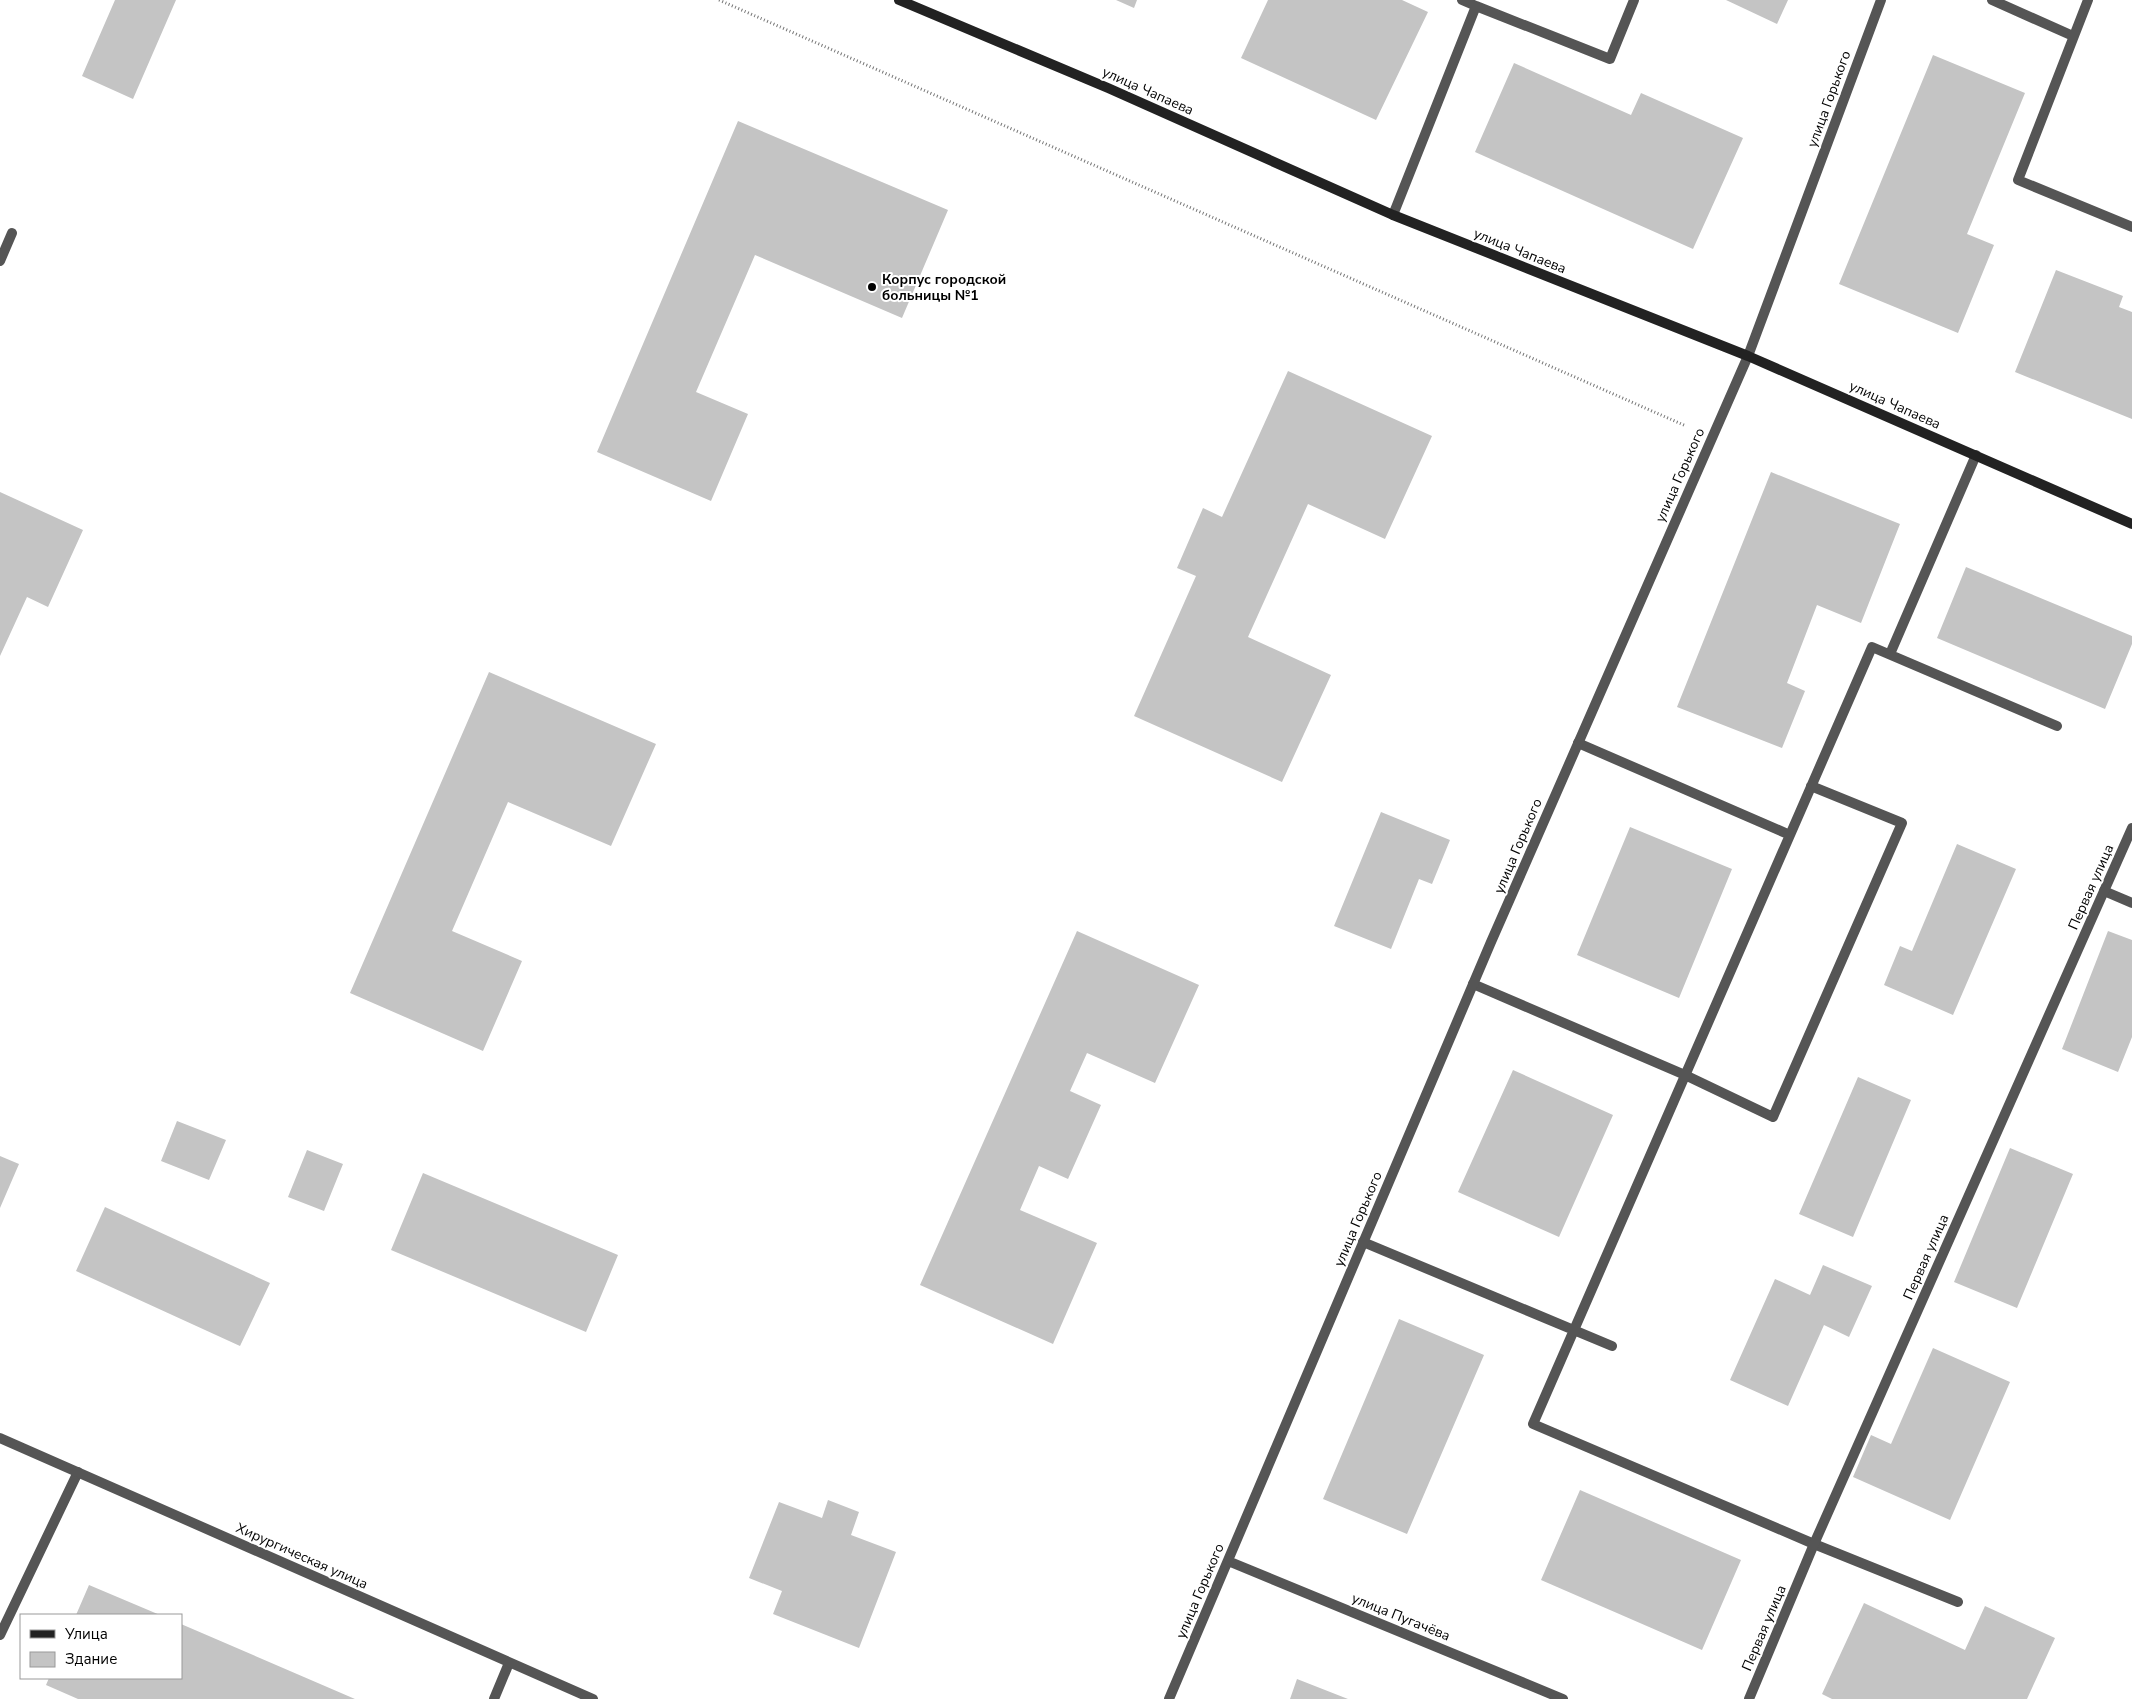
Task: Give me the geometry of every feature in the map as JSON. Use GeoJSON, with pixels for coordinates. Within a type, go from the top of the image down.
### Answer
{"type":"FeatureCollection","features":[{"type":"Feature","properties":{"kind":"main road","name":"улица Чапаева"},"geometry":{"type":"LineString","coordinates":[[899,0],[1108,88],[1393,215],[1748,356],[2132,524]]}},
{"type":"Feature","properties":{"kind":"street"},"geometry":{"type":"LineString","coordinates":[[1462,0],[1610,59],[1634,0]]}},
{"type":"Feature","properties":{"kind":"street","name":"улица Горького"},"geometry":{"type":"LineString","coordinates":[[1169,1699],[1473,984],[1748,356],[1881,0]]}},
{"type":"Feature","properties":{"kind":"street"},"geometry":{"type":"LineString","coordinates":[[1992,0],[2073,36]]}},
{"type":"Feature","properties":{"kind":"street"},"geometry":{"type":"LineString","coordinates":[[2088,0],[2018,180],[2132,227]]}},
{"type":"Feature","properties":{"kind":"street"},"geometry":{"type":"LineString","coordinates":[[1393,215],[1476,6]]}},
{"type":"Feature","properties":{"kind":"street"},"geometry":{"type":"LineString","coordinates":[[0,261],[12,233]]}},
{"type":"Feature","properties":{"kind":"street"},"geometry":{"type":"LineString","coordinates":[[1890,654],[1976,455]]}},
{"type":"Feature","properties":{"kind":"street"},"geometry":{"type":"LineString","coordinates":[[1958,1602],[1814,1544],[1534,1424],[1872,647],[2057,726]]}},
{"type":"Feature","properties":{"kind":"street"},"geometry":{"type":"LineString","coordinates":[[1578,743],[1790,835]]}},
{"type":"Feature","properties":{"kind":"street"},"geometry":{"type":"LineString","coordinates":[[1473,984],[1686,1075],[1773,1117],[1902,823],[1811,786]]}},
{"type":"Feature","properties":{"kind":"street","name":"Первая улица"},"geometry":{"type":"LineString","coordinates":[[1749,1699],[1814,1544],[2132,828]]}},
{"type":"Feature","properties":{"kind":"street"},"geometry":{"type":"LineString","coordinates":[[2104,891],[2132,903]]}},
{"type":"Feature","properties":{"kind":"street"},"geometry":{"type":"LineString","coordinates":[[1363,1242],[1612,1346]]}},
{"type":"Feature","properties":{"kind":"street","name":"Хирургическая улица"},"geometry":{"type":"LineString","coordinates":[[0,1438],[592,1699]]}},
{"type":"Feature","properties":{"kind":"street"},"geometry":{"type":"LineString","coordinates":[[0,1635],[78,1472]]}},
{"type":"Feature","properties":{"kind":"street","name":"улица Пугачёва"},"geometry":{"type":"LineString","coordinates":[[1228,1561],[1563,1699]]}},
{"type":"Feature","properties":{"kind":"street"},"geometry":{"type":"LineString","coordinates":[[494,1699],[509,1663]]}},
{"type":"Feature","properties":{"kind":"path"},"geometry":{"type":"LineString","coordinates":[[719,0],[1711,437]]}},
{"type":"Feature","properties":{"kind":"building"},"geometry":{"type":"Polygon","coordinates":[[[115,0],[176,0],[133,99],[82,76],[115,0]]]}},
{"type":"Feature","properties":{"kind":"building"},"geometry":{"type":"Polygon","coordinates":[[[1116,0],[1137,0],[1134,8],[1116,0]]]}},
{"type":"Feature","properties":{"kind":"building"},"geometry":{"type":"Polygon","coordinates":[[[1268,0],[1402,0],[1428,12],[1376,120],[1241,58],[1268,0]]]}},
{"type":"Feature","properties":{"kind":"building"},"geometry":{"type":"Polygon","coordinates":[[[1726,0],[1788,0],[1777,24],[1726,0]]]}},
{"type":"Feature","properties":{"kind":"building"},"geometry":{"type":"Polygon","coordinates":[[[1933,55],[2025,93],[1967,234],[1994,245],[1958,333],[1839,284],[1933,55]]]}},
{"type":"Feature","properties":{"kind":"building"},"geometry":{"type":"Polygon","coordinates":[[[1514,63],[1631,115],[1641,93],[1743,138],[1693,249],[1475,152],[1514,63]]]}},
{"type":"Feature","properties":{"kind":"building","name":"Корпус городской больницы №1"},"geometry":{"type":"Polygon","coordinates":[[[738,121],[948,210],[902,318],[755,255],[696,392],[748,414],[711,501],[597,452],[738,121]]]}},
{"type":"Feature","properties":{"kind":"building"},"geometry":{"type":"Polygon","coordinates":[[[2056,270],[2123,296],[2119,307],[2132,312],[2132,419],[2015,372],[2056,270]]]}},
{"type":"Feature","properties":{"kind":"building"},"geometry":{"type":"Polygon","coordinates":[[[1288,371],[1432,436],[1385,539],[1308,504],[1248,637],[1331,675],[1282,782],[1134,716],[1196,576],[1177,568],[1203,508],[1222,517],[1288,371]]]}},
{"type":"Feature","properties":{"kind":"building"},"geometry":{"type":"Polygon","coordinates":[[[1771,472],[1900,524],[1861,623],[1817,605],[1787,683],[1805,691],[1782,748],[1677,707],[1771,472]]]}},
{"type":"Feature","properties":{"kind":"building"},"geometry":{"type":"Polygon","coordinates":[[[0,492],[83,530],[48,607],[27,597],[0,656],[0,492]]]}},
{"type":"Feature","properties":{"kind":"building"},"geometry":{"type":"Polygon","coordinates":[[[1966,567],[2132,636],[2132,644],[2105,709],[1937,638],[1966,567]]]}},
{"type":"Feature","properties":{"kind":"building"},"geometry":{"type":"Polygon","coordinates":[[[489,672],[656,744],[611,846],[508,802],[452,931],[522,961],[483,1051],[350,993],[489,672]]]}},
{"type":"Feature","properties":{"kind":"building"},"geometry":{"type":"Polygon","coordinates":[[[1381,812],[1450,840],[1432,884],[1419,879],[1391,949],[1334,926],[1381,812]]]}},
{"type":"Feature","properties":{"kind":"building"},"geometry":{"type":"Polygon","coordinates":[[[1630,827],[1732,869],[1679,998],[1577,955],[1630,827]]]}},
{"type":"Feature","properties":{"kind":"building"},"geometry":{"type":"Polygon","coordinates":[[[1957,844],[2016,869],[1953,1015],[1884,985],[1900,946],[1912,951],[1957,844]]]}},
{"type":"Feature","properties":{"kind":"building"},"geometry":{"type":"Polygon","coordinates":[[[1077,931],[1199,985],[1155,1083],[1087,1053],[1070,1091],[1101,1105],[1068,1179],[1039,1166],[1020,1210],[1097,1243],[1053,1344],[920,1285],[1077,931]]]}},
{"type":"Feature","properties":{"kind":"building"},"geometry":{"type":"Polygon","coordinates":[[[2108,931],[2132,940],[2132,1037],[2118,1072],[2062,1049],[2108,931]]]}},
{"type":"Feature","properties":{"kind":"building"},"geometry":{"type":"Polygon","coordinates":[[[1513,1070],[1613,1115],[1559,1237],[1458,1192],[1513,1070]]]}},
{"type":"Feature","properties":{"kind":"building"},"geometry":{"type":"Polygon","coordinates":[[[1858,1077],[1911,1100],[1853,1237],[1799,1214],[1858,1077]]]}},
{"type":"Feature","properties":{"kind":"building"},"geometry":{"type":"Polygon","coordinates":[[[177,1121],[226,1140],[209,1180],[161,1161],[177,1121]]]}},
{"type":"Feature","properties":{"kind":"building"},"geometry":{"type":"Polygon","coordinates":[[[2010,1148],[2073,1174],[2017,1308],[1954,1282],[2010,1148]]]}},
{"type":"Feature","properties":{"kind":"building"},"geometry":{"type":"Polygon","coordinates":[[[307,1150],[343,1164],[324,1211],[288,1197],[307,1150]]]}},
{"type":"Feature","properties":{"kind":"building"},"geometry":{"type":"Polygon","coordinates":[[[0,1156],[19,1164],[0,1208],[0,1156]]]}},
{"type":"Feature","properties":{"kind":"building"},"geometry":{"type":"Polygon","coordinates":[[[423,1173],[618,1255],[586,1332],[391,1250],[423,1173]]]}},
{"type":"Feature","properties":{"kind":"building"},"geometry":{"type":"Polygon","coordinates":[[[105,1207],[270,1283],[240,1346],[76,1271],[105,1207]]]}},
{"type":"Feature","properties":{"kind":"building"},"geometry":{"type":"Polygon","coordinates":[[[1823,1265],[1872,1286],[1849,1337],[1824,1325],[1788,1406],[1730,1380],[1775,1279],[1810,1295],[1823,1265]]]}},
{"type":"Feature","properties":{"kind":"building"},"geometry":{"type":"Polygon","coordinates":[[[1399,1319],[1484,1355],[1407,1534],[1323,1499],[1399,1319]]]}},
{"type":"Feature","properties":{"kind":"building"},"geometry":{"type":"Polygon","coordinates":[[[1933,1348],[2010,1382],[1950,1520],[1853,1477],[1871,1435],[1891,1444],[1933,1348]]]}},
{"type":"Feature","properties":{"kind":"building"},"geometry":{"type":"Polygon","coordinates":[[[1580,1490],[1741,1560],[1702,1650],[1541,1580],[1580,1490]]]}},
{"type":"Feature","properties":{"kind":"building"},"geometry":{"type":"Polygon","coordinates":[[[828,1500],[859,1512],[851,1535],[896,1552],[859,1648],[773,1614],[782,1591],[749,1578],[779,1502],[822,1518],[828,1500]]]}},
{"type":"Feature","properties":{"kind":"building"},"geometry":{"type":"Polygon","coordinates":[[[89,1585],[158,1614],[76,1614],[89,1585]]]}},
{"type":"Feature","properties":{"kind":"building"},"geometry":{"type":"Polygon","coordinates":[[[1864,1603],[1965,1650],[1985,1606],[2055,1638],[2027,1699],[1832,1699],[1822,1694],[1864,1603]]]}},
{"type":"Feature","properties":{"kind":"building"},"geometry":{"type":"Polygon","coordinates":[[[182,1624],[355,1699],[78,1699],[46,1685],[49,1679],[182,1679],[182,1624]]]}},
{"type":"Feature","properties":{"kind":"building"},"geometry":{"type":"Polygon","coordinates":[[[1297,1679],[1348,1699],[1290,1699],[1297,1679]]]}},
{"type":"Feature","properties":{"kind":"place","name":"Корпус городской больницы №1"},"geometry":{"type":"Point","coordinates":[872,287]}}]}
